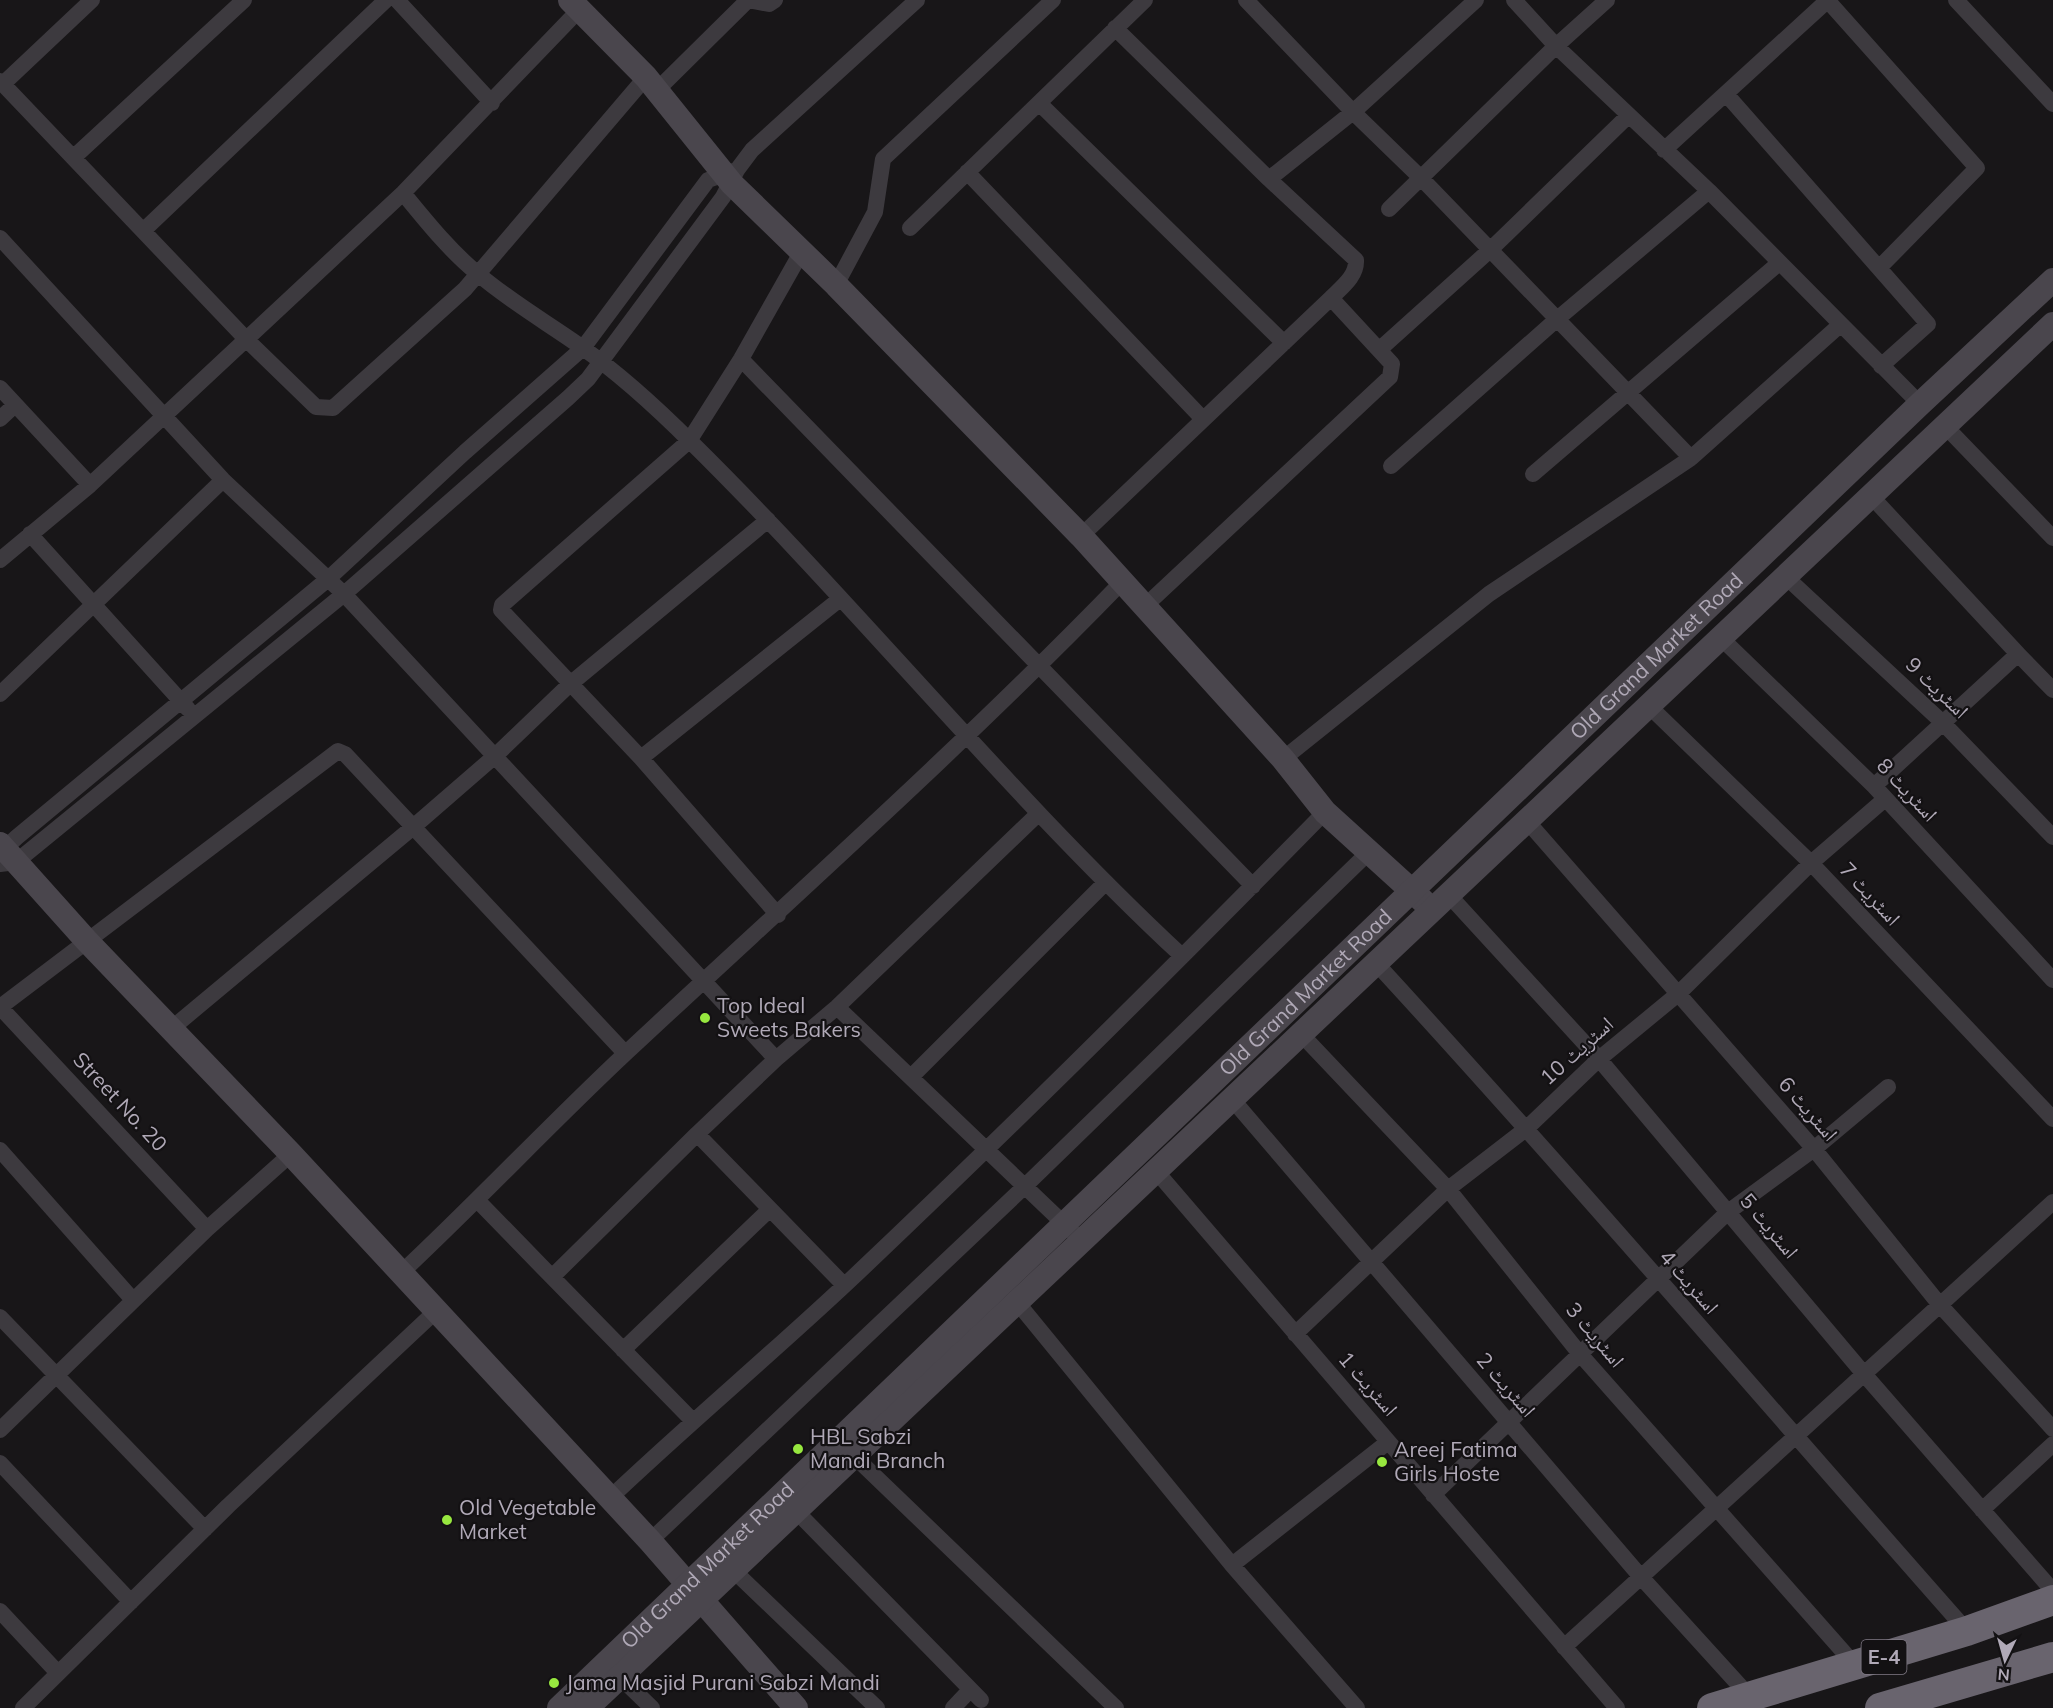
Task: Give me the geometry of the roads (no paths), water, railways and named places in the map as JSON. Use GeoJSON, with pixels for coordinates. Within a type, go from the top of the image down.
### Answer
{"type":"FeatureCollection","features":[{"type":"Feature","properties":{"kind":"highway","name":"E-4"},"geometry":{"type":"LineString","coordinates":[[1712,1708],[1967,1631],[2053,1600]]}},
{"type":"Feature","properties":{"kind":"highway","name":"E-4"},"geometry":{"type":"LineString","coordinates":[[1880,1708],[2053,1657]]}},
{"type":"Feature","properties":{"kind":"street"},"geometry":{"type":"LineString","coordinates":[[92,0],[1,82],[246,340],[316,407],[333,408],[477,274],[651,84],[748,0],[769,4],[775,0]]}},
{"type":"Feature","properties":{"kind":"street"},"geometry":{"type":"LineString","coordinates":[[74,158],[244,0]]}},
{"type":"Feature","properties":{"kind":"street"},"geometry":{"type":"LineString","coordinates":[[144,230],[386,0]]}},
{"type":"Feature","properties":{"kind":"street"},"geometry":{"type":"LineString","coordinates":[[398,0],[492,103]]}},
{"type":"Feature","properties":{"kind":"street"},"geometry":{"type":"LineString","coordinates":[[4,856],[194,717],[344,594],[568,398],[601,362],[730,176],[752,150],[917,0]]}},
{"type":"Feature","properties":{"kind":"street"},"geometry":{"type":"LineString","coordinates":[[836,285],[875,212],[883,159],[894,146],[1053,0]]}},
{"type":"Feature","properties":{"kind":"street"},"geometry":{"type":"LineString","coordinates":[[910,228],[1145,0]]}},
{"type":"Feature","properties":{"kind":"street"},"geometry":{"type":"LineString","coordinates":[[1246,0],[1691,458]]}},
{"type":"Feature","properties":{"kind":"street"},"geometry":{"type":"LineString","coordinates":[[1269,179],[1353,112],[1476,0]]}},
{"type":"Feature","properties":{"kind":"street"},"geometry":{"type":"LineString","coordinates":[[1514,0],[1556,46],[1708,191],[1920,404]]}},
{"type":"Feature","properties":{"kind":"street"},"geometry":{"type":"LineString","coordinates":[[1389,209],[1556,46],[1607,0]]}},
{"type":"Feature","properties":{"kind":"street"},"geometry":{"type":"LineString","coordinates":[[1664,150],[1828,0],[1977,168],[1879,268]]}},
{"type":"Feature","properties":{"kind":"street"},"geometry":{"type":"LineString","coordinates":[[1956,0],[2053,104]]}},
{"type":"Feature","properties":{"kind":"street"},"geometry":{"type":"LineString","coordinates":[[0,560],[90,485],[403,193],[492,103],[574,5],[651,84],[730,176],[1081,536],[1121,583],[1283,759],[1325,812],[1368,853],[1413,890],[1439,902]]}},
{"type":"Feature","properties":{"kind":"street"},"geometry":{"type":"LineString","coordinates":[[1081,536],[1331,298],[1354,274],[1356,260],[1269,179],[1115,28]]}},
{"type":"Feature","properties":{"kind":"street"},"geometry":{"type":"LineString","coordinates":[[1726,94],[1928,324],[1881,366]]}},
{"type":"Feature","properties":{"kind":"street"},"geometry":{"type":"LineString","coordinates":[[1039,103],[1284,343]]}},
{"type":"Feature","properties":{"kind":"street"},"geometry":{"type":"LineString","coordinates":[[1380,349],[1490,250],[1628,116]]}},
{"type":"Feature","properties":{"kind":"street"},"geometry":{"type":"LineString","coordinates":[[967,172],[1203,419]]}},
{"type":"Feature","properties":{"kind":"street"},"geometry":{"type":"LineString","coordinates":[[4,856],[180,701],[328,579],[465,452],[583,348],[708,180],[730,176]]}},
{"type":"Feature","properties":{"kind":"street"},"geometry":{"type":"LineString","coordinates":[[1391,466],[1556,320],[1708,191]]}},
{"type":"Feature","properties":{"kind":"street"},"geometry":{"type":"LineString","coordinates":[[403,193],[442,240],[477,274],[601,362],[689,441],[768,520],[1104,884],[1181,956]]}},
{"type":"Feature","properties":{"kind":"street"},"geometry":{"type":"LineString","coordinates":[[0,238],[223,480],[344,594],[776,1059]]}},
{"type":"Feature","properties":{"kind":"street"},"geometry":{"type":"LineString","coordinates":[[778,915],[641,758],[503,614],[502,605],[689,441],[741,359],[802,251]]}},
{"type":"Feature","properties":{"kind":"street"},"geometry":{"type":"LineString","coordinates":[[1533,474],[1779,263]]}},
{"type":"Feature","properties":{"kind":"street","name":"Old Grand Market Road"},"geometry":{"type":"LineString","coordinates":[[559,1708],[694,1593],[1074,1232],[1413,890],[1920,404],[2053,280]]}},
{"type":"Feature","properties":{"kind":"street"},"geometry":{"type":"LineString","coordinates":[[1144,607],[1390,377],[1392,364],[1331,298]]}},
{"type":"Feature","properties":{"kind":"street","name":"Old Grand Market Road"},"geometry":{"type":"LineString","coordinates":[[587,1708],[620,1677],[694,1593],[733,1570],[1017,1302],[1074,1232],[1156,1171],[2053,324]]}},
{"type":"Feature","properties":{"kind":"street"},"geometry":{"type":"LineString","coordinates":[[1283,759],[1489,594],[1691,458],[1840,325]]}},
{"type":"Feature","properties":{"kind":"street"},"geometry":{"type":"LineString","coordinates":[[741,359],[1038,668],[1253,885]]}},
{"type":"Feature","properties":{"kind":"street"},"geometry":{"type":"LineString","coordinates":[[0,388],[90,485]]}},
{"type":"Feature","properties":{"kind":"street"},"geometry":{"type":"LineString","coordinates":[[0,419],[15,405]]}},
{"type":"Feature","properties":{"kind":"street"},"geometry":{"type":"LineString","coordinates":[[1945,426],[2053,538]]}},
{"type":"Feature","properties":{"kind":"street"},"geometry":{"type":"LineString","coordinates":[[0,694],[223,480]]}},
{"type":"Feature","properties":{"kind":"street"},"geometry":{"type":"LineString","coordinates":[[1871,496],[2053,690]]}},
{"type":"Feature","properties":{"kind":"street"},"geometry":{"type":"LineString","coordinates":[[171,1029],[412,828],[495,756],[569,685],[768,520]]}},
{"type":"Feature","properties":{"kind":"street"},"geometry":{"type":"LineString","coordinates":[[30,534],[194,717]]}},
{"type":"Feature","properties":{"kind":"street","name":"اسٹریٹ 9"},"geometry":{"type":"LineString","coordinates":[[1786,577],[1942,722],[2053,837]]}},
{"type":"Feature","properties":{"kind":"street"},"geometry":{"type":"LineString","coordinates":[[401,1273],[478,1201],[625,1053],[778,915],[1038,668],[1121,583]]}},
{"type":"Feature","properties":{"kind":"street"},"geometry":{"type":"LineString","coordinates":[[641,758],[840,599]]}},
{"type":"Feature","properties":{"kind":"street","name":"اسٹریٹ 8"},"geometry":{"type":"LineString","coordinates":[[1721,638],[1880,792],[2053,980]]}},
{"type":"Feature","properties":{"kind":"street","name":"اسٹریٹ 10"},"geometry":{"type":"LineString","coordinates":[[1295,1334],[1449,1189],[1527,1128],[1599,1059],[1678,994],[1880,792],[1942,722],[2018,654]]}},
{"type":"Feature","properties":{"kind":"street","name":"اسٹریٹ 7"},"geometry":{"type":"LineString","coordinates":[[1649,706],[1811,863],[2053,1119]]}},
{"type":"Feature","properties":{"kind":"street"},"geometry":{"type":"LineString","coordinates":[[0,1007],[338,751],[345,754],[625,1053]]}},
{"type":"Feature","properties":{"kind":"street"},"geometry":{"type":"LineString","coordinates":[[610,1498],[692,1420],[844,1285],[984,1150],[1325,812]]}},
{"type":"Feature","properties":{"kind":"street"},"geometry":{"type":"LineString","coordinates":[[552,1277],[697,1134],[776,1059],[837,1007],[1038,814]]}},
{"type":"Feature","properties":{"kind":"street","name":"اسٹریٹ 6"},"geometry":{"type":"LineString","coordinates":[[1527,821],[1814,1149],[1940,1305],[2053,1429]]}},
{"type":"Feature","properties":{"kind":"street"},"geometry":{"type":"LineString","coordinates":[[650,1541],[1024,1187],[1368,853]]}},
{"type":"Feature","properties":{"kind":"street"},"geometry":{"type":"LineString","coordinates":[[4,856],[291,1154],[650,1541],[796,1708]]}},
{"type":"Feature","properties":{"kind":"street"},"geometry":{"type":"LineString","coordinates":[[910,1077],[1104,884]]}},
{"type":"Feature","properties":{"kind":"street","name":"اسٹریٹ 5"},"geometry":{"type":"LineString","coordinates":[[1439,902],[1599,1059],[1863,1374],[2053,1591]]}},
{"type":"Feature","properties":{"kind":"street","name":"اسٹریٹ 4"},"geometry":{"type":"LineString","coordinates":[[1376,963],[1527,1128],[1657,1280],[1967,1631]]}},
{"type":"Feature","properties":{"kind":"street","name":"Street No. 20"},"geometry":{"type":"LineString","coordinates":[[0,1007],[207,1228]]}},
{"type":"Feature","properties":{"kind":"street"},"geometry":{"type":"LineString","coordinates":[[837,1007],[984,1150],[1074,1232]]}},
{"type":"Feature","properties":{"kind":"street","name":"اسٹریٹ 3"},"geometry":{"type":"LineString","coordinates":[[1301,1034],[1449,1189],[1580,1354],[1855,1665]]}},
{"type":"Feature","properties":{"kind":"street"},"geometry":{"type":"LineString","coordinates":[[1433,1495],[1728,1212],[1814,1149],[1888,1087]]}},
{"type":"Feature","properties":{"kind":"street","name":"اسٹریٹ 2"},"geometry":{"type":"LineString","coordinates":[[1232,1100],[1641,1577],[1750,1697]]}},
{"type":"Feature","properties":{"kind":"street"},"geometry":{"type":"LineString","coordinates":[[697,1134],[844,1285]]}},
{"type":"Feature","properties":{"kind":"street"},"geometry":{"type":"LineString","coordinates":[[0,1150],[133,1300]]}},
{"type":"Feature","properties":{"kind":"street"},"geometry":{"type":"LineString","coordinates":[[0,1430],[207,1228],[291,1154]]}},
{"type":"Feature","properties":{"kind":"street","name":"اسٹریٹ 1"},"geometry":{"type":"LineString","coordinates":[[1156,1171],[1617,1708]]}},
{"type":"Feature","properties":{"kind":"street"},"geometry":{"type":"LineString","coordinates":[[478,1201],[692,1420]]}},
{"type":"Feature","properties":{"kind":"street"},"geometry":{"type":"LineString","coordinates":[[1564,1647],[2053,1202]]}},
{"type":"Feature","properties":{"kind":"street"},"geometry":{"type":"LineString","coordinates":[[623,1350],[770,1209]]}},
{"type":"Feature","properties":{"kind":"street"},"geometry":{"type":"LineString","coordinates":[[1017,1302],[1232,1565],[1357,1708]]}},
{"type":"Feature","properties":{"kind":"street"},"geometry":{"type":"LineString","coordinates":[[23,1708],[205,1529],[436,1310]]}},
{"type":"Feature","properties":{"kind":"street"},"geometry":{"type":"LineString","coordinates":[[0,1317],[55,1377],[205,1529]]}},
{"type":"Feature","properties":{"kind":"street"},"geometry":{"type":"LineString","coordinates":[[1232,1565],[1388,1442]]}},
{"type":"Feature","properties":{"kind":"street"},"geometry":{"type":"LineString","coordinates":[[1982,1510],[2053,1444]]}},
{"type":"Feature","properties":{"kind":"street"},"geometry":{"type":"LineString","coordinates":[[854,1456],[1116,1708]]}},
{"type":"Feature","properties":{"kind":"street"},"geometry":{"type":"LineString","coordinates":[[0,1463],[131,1602]]}},
{"type":"Feature","properties":{"kind":"street"},"geometry":{"type":"LineString","coordinates":[[796,1511],[975,1695],[953,1708]]}},
{"type":"Feature","properties":{"kind":"street"},"geometry":{"type":"LineString","coordinates":[[733,1570],[878,1708]]}},
{"type":"Feature","properties":{"kind":"street"},"geometry":{"type":"LineString","coordinates":[[0,1611],[58,1673]]}},
{"type":"Feature","properties":{"kind":"street"},"geometry":{"type":"LineString","coordinates":[[620,1677],[652,1708]]}},
{"type":"Feature","properties":{"kind":"place","name":"Top Ideal Sweets Bakers"},"geometry":{"type":"Point","coordinates":[705,1018]}},
{"type":"Feature","properties":{"kind":"place","name":"HBL Sabzi Mandi Branch"},"geometry":{"type":"Point","coordinates":[798,1449]}},
{"type":"Feature","properties":{"kind":"place","name":"Areej Fatima Girls Hoste"},"geometry":{"type":"Point","coordinates":[1382,1462]}},
{"type":"Feature","properties":{"kind":"place","name":"Old Vegetable Market"},"geometry":{"type":"Point","coordinates":[447,1520]}},
{"type":"Feature","properties":{"kind":"place","name":"Jama Masjid Purani Sabzi Mandi"},"geometry":{"type":"Point","coordinates":[554,1683]}}]}
